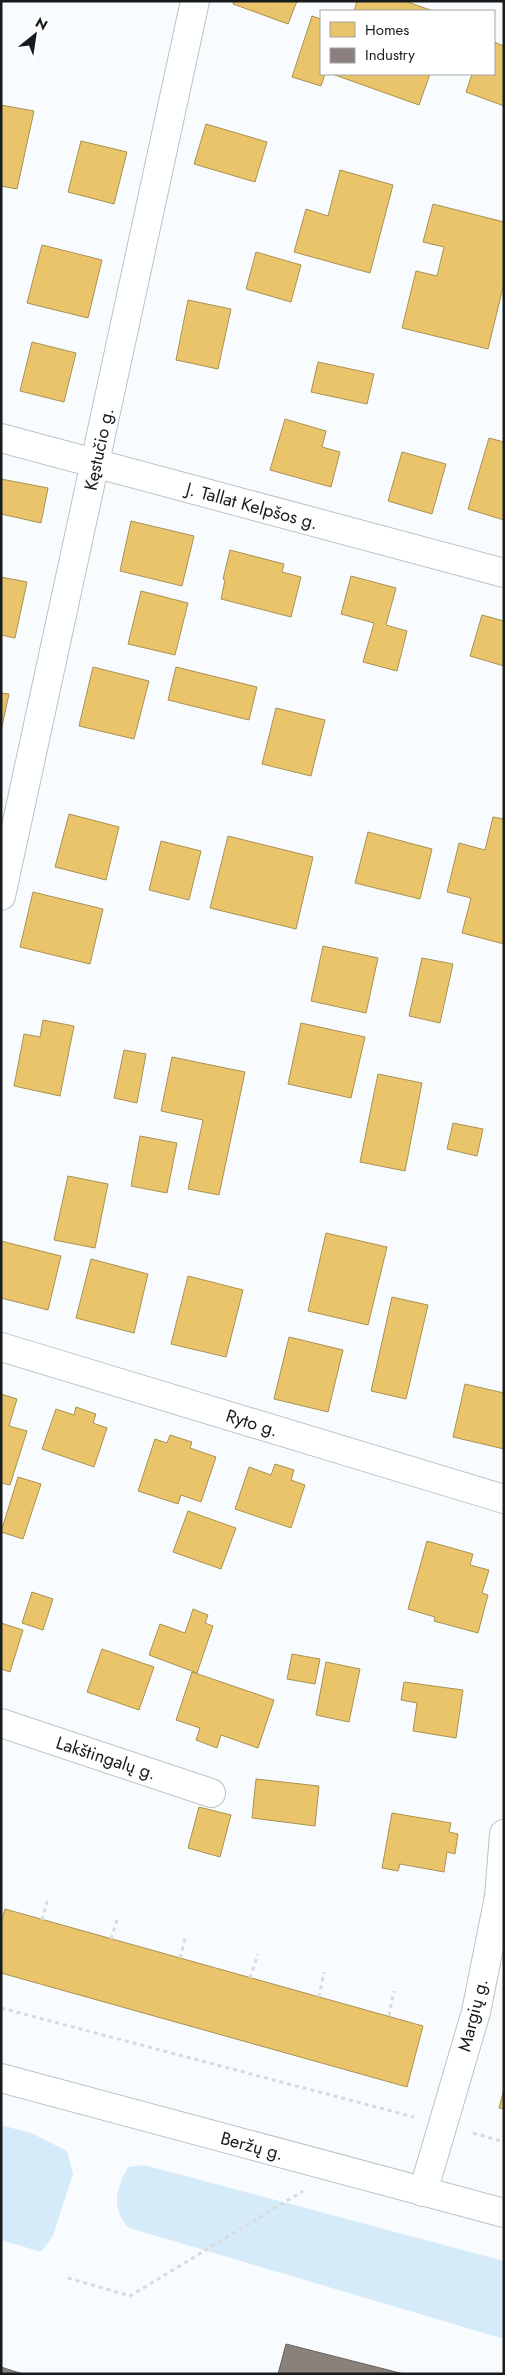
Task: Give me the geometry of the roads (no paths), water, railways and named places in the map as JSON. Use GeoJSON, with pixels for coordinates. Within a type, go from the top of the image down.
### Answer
{"type":"FeatureCollection","features":[{"type":"Feature","properties":{"kind":"street","name":"Kęstučio g."},"geometry":{"type":"LineString","coordinates":[[1,896],[195,1]]}},
{"type":"Feature","properties":{"kind":"street","name":"J. Tallat Kelpšos g."},"geometry":{"type":"LineString","coordinates":[[1,438],[504,573]]}},
{"type":"Feature","properties":{"kind":"street","name":"Ryto g."},"geometry":{"type":"LineString","coordinates":[[1,1347],[504,1499]]}},
{"type":"Feature","properties":{"kind":"street","name":"Lakštingalų g."},"geometry":{"type":"LineString","coordinates":[[1,1723],[211,1792]]}},
{"type":"Feature","properties":{"kind":"street","name":"Margių g."},"geometry":{"type":"LineString","coordinates":[[423,2192],[476,2012],[498,1897],[504,1834]]}},
{"type":"Feature","properties":{"kind":"street","name":"Beržų g."},"geometry":{"type":"LineString","coordinates":[[1,2078],[504,2213]]}}]}
